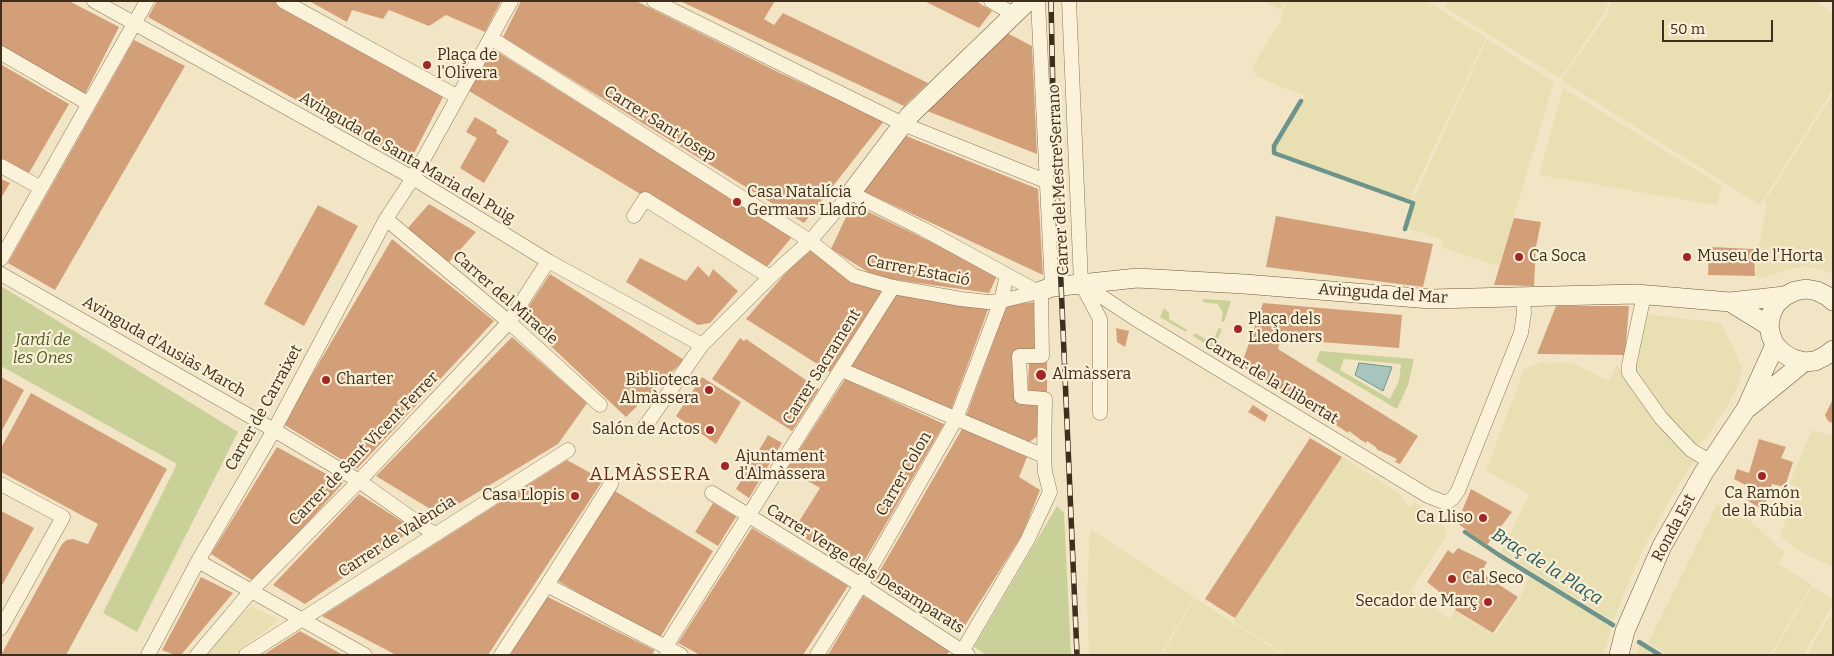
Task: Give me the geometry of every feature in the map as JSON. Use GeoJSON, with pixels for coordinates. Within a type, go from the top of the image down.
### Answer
{"type":"FeatureCollection","features":[{"type":"Feature","properties":{"kind":"street","name":"Avinguda de Santa Maria del Puig"},"geometry":{"type":"LineString","coordinates":[[94,1],[413,178],[548,261],[702,345]]}},
{"type":"Feature","properties":{"kind":"street"},"geometry":{"type":"LineString","coordinates":[[1,259],[147,1]]}},
{"type":"Feature","properties":{"kind":"street"},"geometry":{"type":"LineString","coordinates":[[283,1],[458,97]]}},
{"type":"Feature","properties":{"kind":"street","name":"Carrer de Carraixet"},"geometry":{"type":"LineString","coordinates":[[148,655],[198,561],[274,430],[386,219],[413,178],[511,1]]}},
{"type":"Feature","properties":{"kind":"street"},"geometry":{"type":"LineString","coordinates":[[654,1],[903,124],[1048,182]]}},
{"type":"Feature","properties":{"kind":"street"},"geometry":{"type":"LineString","coordinates":[[991,1],[1012,14]]}},
{"type":"Feature","properties":{"kind":"street"},"geometry":{"type":"LineString","coordinates":[[644,428],[702,345],[770,277],[810,241],[851,193],[909,116],[1012,14],[1028,1]]}},
{"type":"Feature","properties":{"kind":"street","name":"Carrer del Mestre Serrano"},"geometry":{"type":"LineString","coordinates":[[1038,1],[1048,182],[1042,356],[1019,356],[1021,397],[1045,399],[1044,456]]}},
{"type":"Feature","properties":{"kind":"street","name":"Carrer del Mestre Serrano"},"geometry":{"type":"LineString","coordinates":[[1069,1],[1081,283],[1100,319],[1100,414]]}},
{"type":"Feature","properties":{"kind":"street","name":"Carrer Sant Josep"},"geometry":{"type":"LineString","coordinates":[[491,38],[810,241]]}},
{"type":"Feature","properties":{"kind":"street"},"geometry":{"type":"LineString","coordinates":[[2,56],[89,104]]}},
{"type":"Feature","properties":{"kind":"street"},"geometry":{"type":"LineString","coordinates":[[1,166],[41,188]]}},
{"type":"Feature","properties":{"kind":"street"},"geometry":{"type":"LineString","coordinates":[[851,193],[923,229],[1007,275],[1044,290]]}},
{"type":"Feature","properties":{"kind":"street"},"geometry":{"type":"LineString","coordinates":[[634,216],[645,199],[770,277]]}},
{"type":"Feature","properties":{"kind":"street","name":"Carrer del Miracle"},"geometry":{"type":"LineString","coordinates":[[386,219],[509,322],[600,405]]}},
{"type":"Feature","properties":{"kind":"street","name":"Carrer Estació"},"geometry":{"type":"LineString","coordinates":[[810,241],[854,276],[893,287],[961,299],[988,302],[1001,301]]}},
{"type":"Feature","properties":{"kind":"street","name":"Carrer de Sant Vicent Ferrer"},"geometry":{"type":"LineString","coordinates":[[197,655],[252,590],[359,481],[509,322],[548,261]]}},
{"type":"Feature","properties":{"kind":"street","name":"Avinguda d'Ausiàs March"},"geometry":{"type":"LineString","coordinates":[[1,274],[274,430],[359,481],[434,534]]}},
{"type":"Feature","properties":{"kind":"street","name":"Carrer Colon"},"geometry":{"type":"LineString","coordinates":[[817,655],[861,585],[956,419],[1001,301],[1007,275]]}},
{"type":"Feature","properties":{"kind":"street","name":"Avinguda del Mar"},"geometry":{"type":"LineString","coordinates":[[1044,290],[1081,283],[1157,278],[1414,298],[1644,295],[1730,302],[1785,296],[1795,291],[1806,289],[1817,291],[1827,296],[1833,302]]}},
{"type":"Feature","properties":{"kind":"street","name":"Carrer de la Llibertat"},"geometry":{"type":"LineString","coordinates":[[1081,283],[1134,318],[1428,496],[1446,503],[1458,491],[1521,333],[1524,322],[1523,298]]}},
{"type":"Feature","properties":{"kind":"street","name":"Carrer Sacrament"},"geometry":{"type":"LineString","coordinates":[[667,651],[666,646],[893,287]]}},
{"type":"Feature","properties":{"kind":"street"},"geometry":{"type":"LineString","coordinates":[[1001,301],[1044,290]]}},
{"type":"Feature","properties":{"kind":"street"},"geometry":{"type":"LineString","coordinates":[[1644,295],[1629,372],[1661,418],[1691,450],[1711,462]]}},
{"type":"Feature","properties":{"kind":"street"},"geometry":{"type":"LineString","coordinates":[[1785,296],[1776,304],[1771,314],[1769,326],[1775,345],[1788,356],[1804,362],[1815,361],[1833,350]]}},
{"type":"Feature","properties":{"kind":"street","name":"Avinguda del Mar"},"geometry":{"type":"LineString","coordinates":[[1730,302],[1769,326]]}},
{"type":"Feature","properties":{"kind":"street","name":"Ronda Est"},"geometry":{"type":"LineString","coordinates":[[1619,655],[1625,631],[1662,546],[1711,462],[1746,410],[1775,345]]}},
{"type":"Feature","properties":{"kind":"street","name":"Ronda Est"},"geometry":{"type":"LineString","coordinates":[[1746,410],[1804,362]]}},
{"type":"Feature","properties":{"kind":"street"},"geometry":{"type":"LineString","coordinates":[[842,370],[1044,456],[1045,472],[1050,492],[1027,541],[964,654]]}},
{"type":"Feature","properties":{"kind":"street","name":"Carrer de València"},"geometry":{"type":"LineString","coordinates":[[246,655],[568,450]]}},
{"type":"Feature","properties":{"kind":"street"},"geometry":{"type":"LineString","coordinates":[[1,484],[63,517],[1,628]]}},
{"type":"Feature","properties":{"kind":"street"},"geometry":{"type":"LineString","coordinates":[[501,655],[611,484]]}},
{"type":"Feature","properties":{"kind":"street","name":"Carrer Verge dels Desamparats"},"geometry":{"type":"LineString","coordinates":[[712,494],[861,585],[964,654]]}},
{"type":"Feature","properties":{"kind":"street"},"geometry":{"type":"LineString","coordinates":[[198,561],[365,655]]}},
{"type":"Feature","properties":{"kind":"street"},"geometry":{"type":"LineString","coordinates":[[547,585],[667,651],[682,655]]}},
{"type":"Feature","properties":{"kind":"shaded area"},"geometry":{"type":"Polygon","coordinates":[[[1264,1],[1286,1],[1281,10],[1264,1]]]}},
{"type":"Feature","properties":{"kind":"shaded area"},"geometry":{"type":"Polygon","coordinates":[[[1288,1],[1426,1],[1486,38],[1412,194],[1411,200],[1278,153],[1276,146],[1305,96],[1257,77],[1252,67],[1281,20],[1282,12],[1288,1]]]}},
{"type":"Feature","properties":{"kind":"shaded area"},"geometry":{"type":"Polygon","coordinates":[[[1448,1],[1609,1],[1603,15],[1562,76],[1557,77],[1445,7],[1448,1]]]}},
{"type":"Feature","properties":{"kind":"shaded area"},"geometry":{"type":"Polygon","coordinates":[[[1612,1],[1814,1],[1833,13],[1833,89],[1760,205],[1561,80],[1607,15],[1612,1]]]}},
{"type":"Feature","properties":{"kind":"shaded area"},"geometry":{"type":"Polygon","coordinates":[[[1487,39],[1554,82],[1499,267],[1442,247],[1442,240],[1407,228],[1414,198],[1487,39]]]}},
{"type":"Feature","properties":{"kind":"shaded area"},"geometry":{"type":"Polygon","coordinates":[[[1563,88],[1722,186],[1717,205],[1539,175],[1563,88]]]}},
{"type":"Feature","properties":{"kind":"shaded area"},"geometry":{"type":"Polygon","coordinates":[[[1833,94],[1833,274],[1821,269],[1805,267],[1795,268],[1759,279],[1756,275],[1756,262],[1767,203],[1765,201],[1833,94]]]}},
{"type":"Feature","properties":{"kind":"shaded area"},"geometry":{"type":"Polygon","coordinates":[[[1647,314],[1721,323],[1742,367],[1739,383],[1727,406],[1705,439],[1695,446],[1663,414],[1634,370],[1647,314]]]}},
{"type":"Feature","properties":{"kind":"shaded area"},"geometry":{"type":"Polygon","coordinates":[[[1543,361],[1548,364],[1565,362],[1577,365],[1609,381],[1617,365],[1655,422],[1686,456],[1694,461],[1643,549],[1613,621],[1501,552],[1529,494],[1486,471],[1524,369],[1543,361]]]}},
{"type":"Feature","properties":{"kind":"shaded area"},"geometry":{"type":"Polygon","coordinates":[[[1812,430],[1833,436],[1833,567],[1802,553],[1780,536],[1798,488],[1789,484],[1812,430]]]}},
{"type":"Feature","properties":{"kind":"shaded area"},"geometry":{"type":"Polygon","coordinates":[[[1342,457],[1402,495],[1401,499],[1410,507],[1414,502],[1429,511],[1444,527],[1447,534],[1411,591],[1449,619],[1455,611],[1495,635],[1520,597],[1530,577],[1612,627],[1603,655],[1286,655],[1233,621],[1342,457]]]}},
{"type":"Feature","properties":{"kind":"shaded area"},"geometry":{"type":"Polygon","coordinates":[[[1717,505],[1744,515],[1785,553],[1778,564],[1812,584],[1770,655],[1668,655],[1648,643],[1717,505]]]}},
{"type":"Feature","properties":{"kind":"shaded area"},"geometry":{"type":"Polygon","coordinates":[[[1090,529],[1194,597],[1160,655],[1089,655],[1087,594],[1090,529]]]}},
{"type":"Feature","properties":{"kind":"shaded area"},"geometry":{"type":"Polygon","coordinates":[[[1812,587],[1833,599],[1833,604],[1803,655],[1772,655],[1812,587]]]}},
{"type":"Feature","properties":{"kind":"shaded area"},"geometry":{"type":"Polygon","coordinates":[[[1195,598],[1232,622],[1283,655],[1162,655],[1195,598]]]}},
{"type":"Feature","properties":{"kind":"shaded area"},"geometry":{"type":"Polygon","coordinates":[[[251,606],[279,620],[233,655],[204,655],[251,606]]]}},
{"type":"Feature","properties":{"kind":"shaded area"},"geometry":{"type":"Polygon","coordinates":[[[1829,616],[1833,618],[1833,655],[1807,655],[1829,616]]]}},
{"type":"Feature","properties":{"kind":"shaded area"},"geometry":{"type":"Polygon","coordinates":[[[1640,644],[1657,655],[1636,655],[1640,644]]]}},
{"type":"Feature","properties":{"kind":"green space","name":"Jardí de les Ones"},"geometry":{"type":"Polygon","coordinates":[[[1,286],[238,432],[137,632],[103,613],[177,464],[1,366],[1,286]]]}},
{"type":"Feature","properties":{"kind":"green space"},"geometry":{"type":"Polygon","coordinates":[[[1203,299],[1231,301],[1224,322],[1221,321],[1223,313],[1218,304],[1203,302],[1203,299]]]}},
{"type":"Feature","properties":{"kind":"green space"},"geometry":{"type":"Polygon","coordinates":[[[1164,308],[1169,313],[1169,319],[1187,330],[1186,332],[1160,317],[1164,308]]]}},
{"type":"Feature","properties":{"kind":"green space"},"geometry":{"type":"Polygon","coordinates":[[[1219,328],[1222,329],[1214,349],[1193,336],[1195,333],[1207,340],[1215,336],[1219,328]]]}},
{"type":"Feature","properties":{"kind":"green space"},"geometry":{"type":"Polygon","coordinates":[[[1320,351],[1414,359],[1408,385],[1397,409],[1316,361],[1320,351]],[[1344,359],[1340,370],[1390,399],[1399,381],[1401,364],[1344,359]]]}},
{"type":"Feature","properties":{"kind":"green space"},"geometry":{"type":"Polygon","coordinates":[[[1057,506],[1064,513],[1071,655],[986,655],[974,647],[1057,506]]]}},
{"type":"Feature","properties":{"kind":"water"},"geometry":{"type":"Polygon","coordinates":[[[1359,363],[1392,367],[1383,391],[1355,375],[1359,363]]]}},
{"type":"Feature","properties":{"kind":"building"},"geometry":{"type":"Polygon","coordinates":[[[1,1],[69,1],[119,27],[85,94],[1,48],[1,1]]]}},
{"type":"Feature","properties":{"kind":"building"},"geometry":{"type":"Polygon","coordinates":[[[157,1],[276,1],[443,97],[409,163],[148,17],[157,1]]]}},
{"type":"Feature","properties":{"kind":"building"},"geometry":{"type":"Polygon","coordinates":[[[309,1],[501,1],[485,32],[446,15],[429,26],[389,10],[383,19],[352,10],[347,22],[309,1]]]}},
{"type":"Feature","properties":{"kind":"building"},"geometry":{"type":"Polygon","coordinates":[[[521,1],[636,1],[780,73],[884,121],[804,223],[503,37],[521,1]]]}},
{"type":"Feature","properties":{"kind":"building"},"geometry":{"type":"Polygon","coordinates":[[[680,1],[775,1],[764,19],[774,25],[783,13],[928,83],[904,106],[680,1]]]}},
{"type":"Feature","properties":{"kind":"building"},"geometry":{"type":"Polygon","coordinates":[[[924,1],[976,1],[992,11],[979,28],[924,1]]]}},
{"type":"Feature","properties":{"kind":"building"},"geometry":{"type":"Polygon","coordinates":[[[1005,32],[1032,46],[1037,154],[927,111],[1005,32]]]}},
{"type":"Feature","properties":{"kind":"building"},"geometry":{"type":"Polygon","coordinates":[[[134,40],[185,66],[55,290],[8,263],[134,40]]]}},
{"type":"Feature","properties":{"kind":"building"},"geometry":{"type":"Polygon","coordinates":[[[493,49],[792,237],[765,269],[469,91],[493,49]]]}},
{"type":"Feature","properties":{"kind":"building"},"geometry":{"type":"Polygon","coordinates":[[[2,65],[69,104],[29,173],[1,158],[2,65]]]}},
{"type":"Feature","properties":{"kind":"building"},"geometry":{"type":"Polygon","coordinates":[[[475,117],[497,130],[496,133],[509,141],[484,183],[460,168],[477,138],[466,132],[475,117]]]}},
{"type":"Feature","properties":{"kind":"building"},"geometry":{"type":"Polygon","coordinates":[[[904,135],[1038,189],[1043,275],[863,191],[904,135]]]}},
{"type":"Feature","properties":{"kind":"building"},"geometry":{"type":"Polygon","coordinates":[[[1,179],[10,183],[1,198],[1,179]]]}},
{"type":"Feature","properties":{"kind":"building"},"geometry":{"type":"Polygon","coordinates":[[[429,204],[476,232],[449,262],[407,229],[429,204]]]}},
{"type":"Feature","properties":{"kind":"building"},"geometry":{"type":"Polygon","coordinates":[[[852,204],[998,274],[989,293],[876,277],[831,249],[852,204]]]}},
{"type":"Feature","properties":{"kind":"building"},"geometry":{"type":"Polygon","coordinates":[[[318,205],[358,226],[304,326],[264,304],[318,205]]]}},
{"type":"Feature","properties":{"kind":"building"},"geometry":{"type":"Polygon","coordinates":[[[1276,216],[1433,244],[1423,287],[1266,267],[1276,216]]]}},
{"type":"Feature","properties":{"kind":"building","name":"Ca Soca"},"geometry":{"type":"Polygon","coordinates":[[[1514,218],[1541,222],[1536,247],[1534,286],[1494,285],[1514,218]]]}},
{"type":"Feature","properties":{"kind":"building"},"geometry":{"type":"Polygon","coordinates":[[[392,239],[494,321],[357,469],[283,424],[392,239]]]}},
{"type":"Feature","properties":{"kind":"building"},"geometry":{"type":"Polygon","coordinates":[[[808,247],[883,290],[830,372],[746,319],[808,247]]]}},
{"type":"Feature","properties":{"kind":"building"},"geometry":{"type":"Polygon","coordinates":[[[1709,247],[1754,249],[1755,276],[1708,275],[1709,247]]]}},
{"type":"Feature","properties":{"kind":"building"},"geometry":{"type":"Polygon","coordinates":[[[640,258],[686,281],[698,266],[709,277],[713,269],[738,291],[710,323],[698,325],[626,282],[640,258]]]}},
{"type":"Feature","properties":{"kind":"building"},"geometry":{"type":"Polygon","coordinates":[[[550,274],[684,360],[626,417],[521,318],[550,274]]]}},
{"type":"Feature","properties":{"kind":"building"},"geometry":{"type":"Polygon","coordinates":[[[897,293],[989,307],[951,410],[850,368],[897,293]]]}},
{"type":"Feature","properties":{"kind":"building"},"geometry":{"type":"Polygon","coordinates":[[[1035,302],[1037,348],[1016,352],[1019,403],[1042,404],[1042,433],[1028,443],[966,416],[1007,305],[1035,302]]]}},
{"type":"Feature","properties":{"kind":"building"},"geometry":{"type":"Polygon","coordinates":[[[1263,303],[1402,315],[1399,348],[1281,339],[1278,349],[1418,436],[1400,464],[1395,462],[1397,459],[1376,449],[1367,441],[1366,443],[1349,431],[1348,433],[1336,425],[1337,423],[1327,417],[1326,419],[1290,395],[1288,397],[1278,390],[1279,388],[1267,381],[1266,383],[1260,380],[1261,378],[1241,366],[1263,303]]]}},
{"type":"Feature","properties":{"kind":"building"},"geometry":{"type":"Polygon","coordinates":[[[1556,306],[1629,306],[1625,355],[1537,354],[1556,306]]]}},
{"type":"Feature","properties":{"kind":"building"},"geometry":{"type":"Polygon","coordinates":[[[1116,328],[1129,331],[1125,347],[1117,342],[1116,328]]]}},
{"type":"Feature","properties":{"kind":"building"},"geometry":{"type":"Polygon","coordinates":[[[512,337],[587,403],[558,444],[440,515],[376,476],[512,337]]]}},
{"type":"Feature","properties":{"kind":"building"},"geometry":{"type":"Polygon","coordinates":[[[740,338],[744,341],[746,339],[819,389],[792,431],[712,379],[740,338]]]}},
{"type":"Feature","properties":{"kind":"building","name":"Almàssera"},"geometry":{"type":"Polygon","coordinates":[[[1029,360],[1047,360],[1047,393],[1028,393],[1029,360]]]}},
{"type":"Feature","properties":{"kind":"building"},"geometry":{"type":"Polygon","coordinates":[[[1,377],[24,390],[1,432],[1,377]]]}},
{"type":"Feature","properties":{"kind":"building","name":"Salón de Actos"},"geometry":{"type":"Polygon","coordinates":[[[702,377],[741,402],[716,444],[676,416],[702,377]]]}},
{"type":"Feature","properties":{"kind":"building"},"geometry":{"type":"Polygon","coordinates":[[[845,379],[944,424],[859,570],[793,531],[820,488],[787,469],[845,379]]]}},
{"type":"Feature","properties":{"kind":"building"},"geometry":{"type":"Polygon","coordinates":[[[31,393],[167,469],[66,655],[1,655],[62,544],[67,540],[73,539],[88,544],[98,524],[1,472],[1,448],[31,393]]]}},
{"type":"Feature","properties":{"kind":"building"},"geometry":{"type":"Polygon","coordinates":[[[1833,399],[1833,423],[1828,421],[1825,415],[1833,399]]]}},
{"type":"Feature","properties":{"kind":"building"},"geometry":{"type":"Polygon","coordinates":[[[1253,405],[1268,415],[1265,422],[1248,412],[1253,405]]]}},
{"type":"Feature","properties":{"kind":"building"},"geometry":{"type":"Polygon","coordinates":[[[962,429],[1027,457],[1019,477],[1040,490],[1022,535],[959,635],[874,581],[962,429]]]}},
{"type":"Feature","properties":{"kind":"building"},"geometry":{"type":"Polygon","coordinates":[[[768,435],[782,443],[749,498],[736,489],[768,435]]]}},
{"type":"Feature","properties":{"kind":"building"},"geometry":{"type":"Polygon","coordinates":[[[1310,438],[1342,457],[1235,618],[1205,599],[1310,438]]]}},
{"type":"Feature","properties":{"kind":"building","name":"Ca Ramón de la Rúbia"},"geometry":{"type":"Polygon","coordinates":[[[1759,439],[1786,447],[1781,458],[1793,462],[1785,487],[1772,484],[1763,510],[1745,499],[1749,487],[1734,479],[1737,469],[1749,473],[1759,439]]]}},
{"type":"Feature","properties":{"kind":"building"},"geometry":{"type":"Polygon","coordinates":[[[277,447],[343,483],[255,582],[211,554],[277,447]]]}},
{"type":"Feature","properties":{"kind":"building"},"geometry":{"type":"Polygon","coordinates":[[[567,460],[603,480],[488,655],[396,655],[322,616],[567,460]]]}},
{"type":"Feature","properties":{"kind":"building","name":"Ca Lliso"},"geometry":{"type":"Polygon","coordinates":[[[1471,489],[1512,512],[1487,545],[1457,523],[1471,489]]]}},
{"type":"Feature","properties":{"kind":"building"},"geometry":{"type":"Polygon","coordinates":[[[615,491],[713,551],[659,639],[558,581],[615,491]]]}},
{"type":"Feature","properties":{"kind":"building"},"geometry":{"type":"Polygon","coordinates":[[[359,494],[414,529],[305,604],[273,585],[359,494]]]}},
{"type":"Feature","properties":{"kind":"building"},"geometry":{"type":"Polygon","coordinates":[[[713,503],[736,517],[718,546],[695,532],[713,503]]]}},
{"type":"Feature","properties":{"kind":"building"},"geometry":{"type":"Polygon","coordinates":[[[1,511],[34,528],[1,587],[1,511]]]}},
{"type":"Feature","properties":{"kind":"building"},"geometry":{"type":"Polygon","coordinates":[[[752,528],[848,586],[803,655],[700,655],[678,643],[752,528]]]}},
{"type":"Feature","properties":{"kind":"building"},"geometry":{"type":"Polygon","coordinates":[[[1458,548],[1487,562],[1481,573],[1518,597],[1493,633],[1455,610],[1457,606],[1427,582],[1448,550],[1453,554],[1458,548]]]}},
{"type":"Feature","properties":{"kind":"building"},"geometry":{"type":"Polygon","coordinates":[[[201,577],[233,593],[181,655],[175,655],[162,650],[201,577]]]}},
{"type":"Feature","properties":{"kind":"building"},"geometry":{"type":"Polygon","coordinates":[[[546,596],[654,650],[653,655],[510,655],[546,596]]]}},
{"type":"Feature","properties":{"kind":"building"},"geometry":{"type":"Polygon","coordinates":[[[863,596],[950,650],[947,655],[828,655],[863,596]]]}},
{"type":"Feature","properties":{"kind":"building"},"geometry":{"type":"Polygon","coordinates":[[[300,631],[343,655],[263,655],[300,631]]]}},
{"type":"Feature","properties":{"kind":"waterway"},"geometry":{"type":"LineString","coordinates":[[1301,101],[1274,146],[1274,153],[1413,203],[1405,229]]}},
{"type":"Feature","properties":{"kind":"waterway","name":"Braç de la Plaça"},"geometry":{"type":"LineString","coordinates":[[1465,532],[1613,625]]}},
{"type":"Feature","properties":{"kind":"waterway","name":"Braç de la Plaça"},"geometry":{"type":"LineString","coordinates":[[1639,642],[1660,655]]}},
{"type":"Feature","properties":{"kind":"railway"},"geometry":{"type":"LineString","coordinates":[[1051,1],[1053,97],[1077,655]]}},
{"type":"Feature","properties":{"kind":"place","name":"Plaça de l'Olivera"},"geometry":{"type":"Point","coordinates":[427,65]}},
{"type":"Feature","properties":{"kind":"place","name":"Casa Natalícia Germans Lladró"},"geometry":{"type":"Point","coordinates":[737,202]}},
{"type":"Feature","properties":{"kind":"place","name":"Ca Soca"},"geometry":{"type":"Point","coordinates":[1519,257]}},
{"type":"Feature","properties":{"kind":"place","name":"Museu de l'Horta"},"geometry":{"type":"Point","coordinates":[1687,257]}},
{"type":"Feature","properties":{"kind":"place","name":"Plaça dels Lledoners"},"geometry":{"type":"Point","coordinates":[1238,329]}},
{"type":"Feature","properties":{"kind":"place","name":"Almàssera"},"geometry":{"type":"Point","coordinates":[1041,375]}},
{"type":"Feature","properties":{"kind":"place","name":"Charter"},"geometry":{"type":"Point","coordinates":[326,380]}},
{"type":"Feature","properties":{"kind":"place","name":"Biblioteca Almàssera"},"geometry":{"type":"Point","coordinates":[709,390]}},
{"type":"Feature","properties":{"kind":"place","name":"Salón de Actos"},"geometry":{"type":"Point","coordinates":[710,430]}},
{"type":"Feature","properties":{"kind":"place","name":"Ajuntament d'Almàssera"},"geometry":{"type":"Point","coordinates":[725,466]}},
{"type":"Feature","properties":{"kind":"place","name":"Ca Ramón de la Rúbia"},"geometry":{"type":"Point","coordinates":[1762,476]}},
{"type":"Feature","properties":{"kind":"place","name":"Casa Llopis"},"geometry":{"type":"Point","coordinates":[575,496]}},
{"type":"Feature","properties":{"kind":"place","name":"Ca Lliso"},"geometry":{"type":"Point","coordinates":[1483,518]}},
{"type":"Feature","properties":{"kind":"place","name":"Cal Seco"},"geometry":{"type":"Point","coordinates":[1452,579]}},
{"type":"Feature","properties":{"kind":"place","name":"Secador de Març"},"geometry":{"type":"Point","coordinates":[1488,602]}},
{"type":"Feature","properties":{"kind":"district","name":"ALMÀSSERA"},"geometry":{"type":"Point","coordinates":[650,475]}}]}
